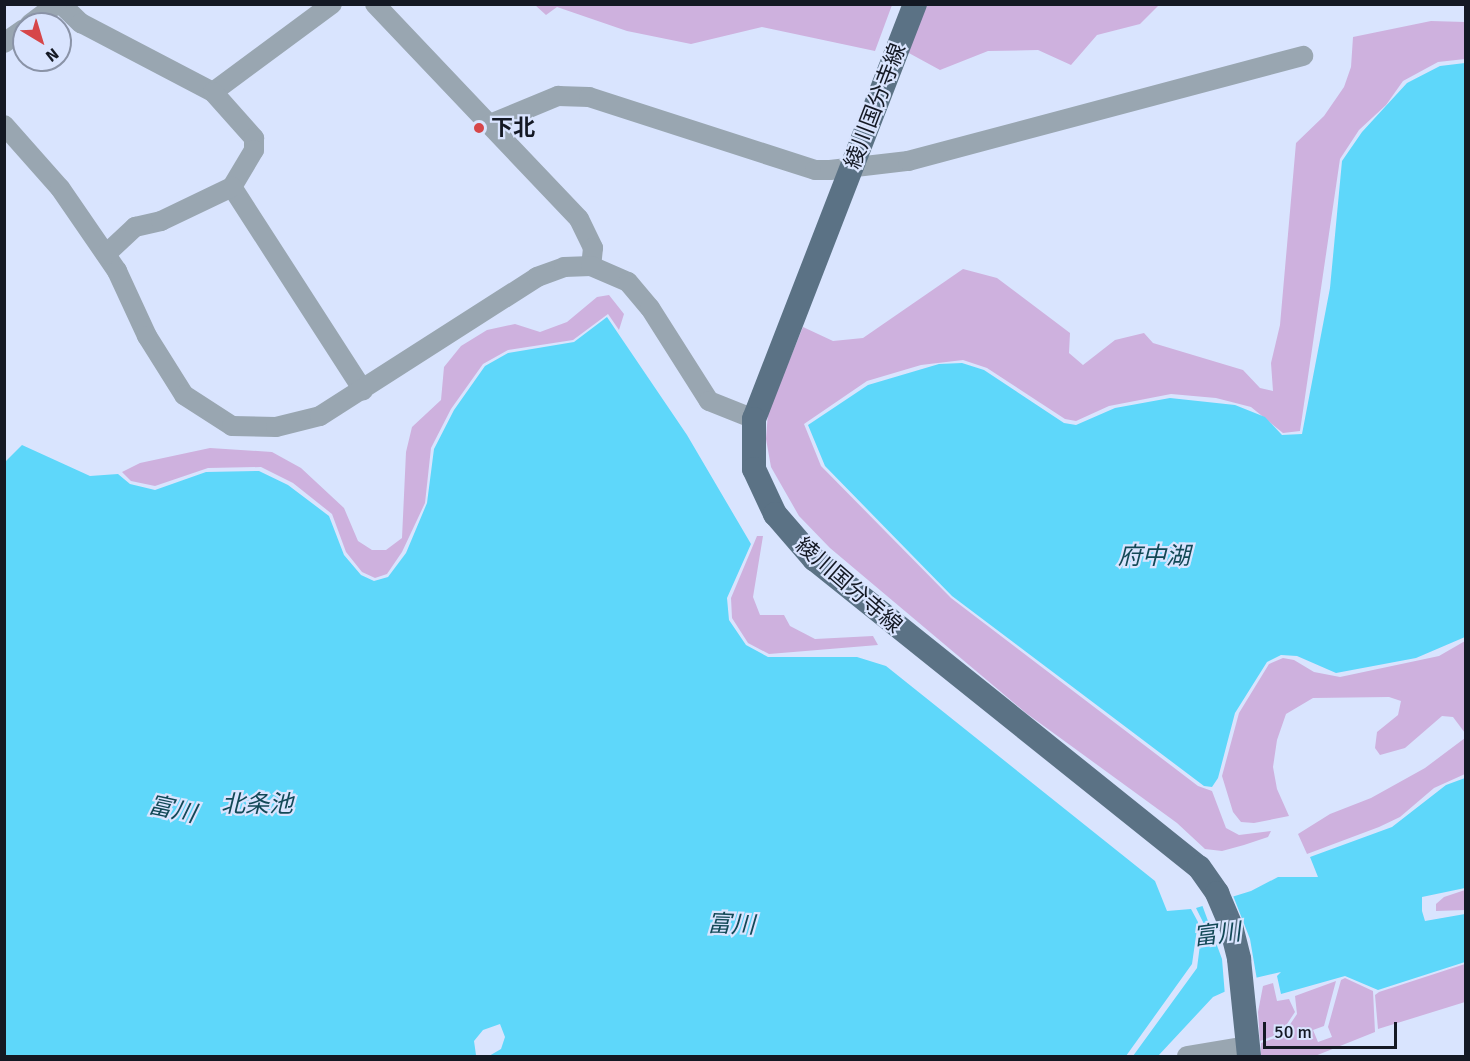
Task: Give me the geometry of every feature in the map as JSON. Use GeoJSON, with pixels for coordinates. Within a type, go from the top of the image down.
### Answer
{"type":"FeatureCollection","features":[{"type":"Feature","properties":{"kind":"main road","name":"綾川国分寺線"},"geometry":{"type":"LineString","coordinates":[[915,4],[754,419],[751,445],[760,490],[800,546],[1051,752],[1173,844],[1199,867],[1217,893],[1231,926],[1244,993],[1248,1051]]}},
{"type":"Feature","properties":{"kind":"street"},"geometry":{"type":"LineString","coordinates":[[62,4],[81,23],[213,92],[254,138],[254,150],[232,187],[161,221],[135,227],[106,254]]}},
{"type":"Feature","properties":{"kind":"street"},"geometry":{"type":"LineString","coordinates":[[213,92],[332,4]]}},
{"type":"Feature","properties":{"kind":"street"},"geometry":{"type":"LineString","coordinates":[[375,4],[579,219],[593,248],[591,266]]}},
{"type":"Feature","properties":{"kind":"street"},"geometry":{"type":"LineString","coordinates":[[490,124],[558,96],[589,97],[815,170],[851,167],[908,161],[1303,56]]}},
{"type":"Feature","properties":{"kind":"street"},"geometry":{"type":"LineString","coordinates":[[4,125],[60,188],[106,254],[147,336],[184,395],[232,426],[276,427],[320,416],[537,277],[564,267],[591,266],[628,282],[650,308],[710,401],[754,419]]}},
{"type":"Feature","properties":{"kind":"street"},"geometry":{"type":"LineString","coordinates":[[232,187],[363,390]]}},
{"type":"Feature","properties":{"kind":"street"},"geometry":{"type":"LineString","coordinates":[[1187,1056],[1248,1051]]}},
{"type":"Feature","properties":{"kind":"shaded area"},"geometry":{"type":"Polygon","coordinates":[[[535,5],[892,5],[875,51],[762,27],[691,44],[627,31],[557,7],[546,15],[535,5]]]}},
{"type":"Feature","properties":{"kind":"shaded area"},"geometry":{"type":"Polygon","coordinates":[[[926,5],[1159,5],[1140,24],[1097,35],[1071,65],[1038,50],[988,51],[940,70],[907,52],[926,5]]]}},
{"type":"Feature","properties":{"kind":"shaded area"},"geometry":{"type":"Polygon","coordinates":[[[1431,21],[1465,22],[1465,59],[1438,62],[1403,81],[1386,105],[1359,130],[1340,159],[1300,431],[1283,433],[1251,407],[1216,398],[1171,394],[1109,406],[1076,421],[1065,419],[987,368],[963,360],[921,365],[867,381],[804,424],[821,466],[951,598],[1198,786],[1212,791],[1226,828],[1239,835],[1271,831],[1268,837],[1222,851],[1205,849],[1177,823],[1026,713],[830,548],[799,516],[771,467],[766,439],[768,412],[803,327],[833,341],[863,338],[963,269],[997,278],[1070,333],[1069,353],[1083,365],[1115,340],[1144,333],[1153,343],[1243,370],[1260,388],[1273,391],[1271,363],[1280,325],[1296,143],[1324,116],[1344,87],[1351,67],[1353,37],[1431,21]]]}},
{"type":"Feature","properties":{"kind":"shaded area"},"geometry":{"type":"Polygon","coordinates":[[[609,295],[624,314],[619,330],[608,314],[573,340],[508,350],[483,364],[451,409],[431,448],[425,503],[402,552],[387,574],[375,578],[362,572],[346,552],[332,514],[293,483],[261,467],[208,468],[155,486],[131,481],[122,472],[140,463],[210,448],[272,452],[301,468],[344,508],[358,541],[372,550],[386,550],[402,538],[406,452],[412,427],[441,400],[444,367],[461,346],[487,330],[515,324],[540,332],[567,322],[597,297],[609,295]]]}},
{"type":"Feature","properties":{"kind":"shaded area"},"geometry":{"type":"Polygon","coordinates":[[[757,536],[763,536],[753,597],[760,615],[784,615],[790,626],[815,639],[873,636],[878,645],[769,654],[748,643],[732,618],[731,598],[757,536]]]}},
{"type":"Feature","properties":{"kind":"shaded area"},"geometry":{"type":"Polygon","coordinates":[[[1465,641],[1465,733],[1453,717],[1442,716],[1405,748],[1380,755],[1375,748],[1377,732],[1398,715],[1401,701],[1389,697],[1313,698],[1286,714],[1277,740],[1273,767],[1277,789],[1289,816],[1254,823],[1241,822],[1233,812],[1222,776],[1239,713],[1269,664],[1283,658],[1294,660],[1314,672],[1340,677],[1439,656],[1465,641]]]}},
{"type":"Feature","properties":{"kind":"shaded area"},"geometry":{"type":"Polygon","coordinates":[[[1465,738],[1465,774],[1434,788],[1400,817],[1307,854],[1298,834],[1330,814],[1371,798],[1425,768],[1465,738]]]}},
{"type":"Feature","properties":{"kind":"shaded area"},"geometry":{"type":"Polygon","coordinates":[[[1465,890],[1465,910],[1436,911],[1436,904],[1444,897],[1465,890]]]}},
{"type":"Feature","properties":{"kind":"shaded area"},"geometry":{"type":"Polygon","coordinates":[[[1465,964],[1465,1002],[1378,1029],[1375,995],[1379,992],[1465,964]]]}},
{"type":"Feature","properties":{"kind":"shaded area"},"geometry":{"type":"Polygon","coordinates":[[[1345,978],[1373,991],[1375,1032],[1315,1056],[1261,1056],[1261,1043],[1283,1035],[1297,1014],[1295,996],[1336,981],[1324,1026],[1313,1030],[1318,1042],[1332,1037],[1328,1027],[1341,980],[1345,978]]]}},
{"type":"Feature","properties":{"kind":"shaded area"},"geometry":{"type":"Polygon","coordinates":[[[1273,983],[1277,1001],[1289,999],[1295,1012],[1281,1033],[1260,1041],[1258,1012],[1263,986],[1273,983]]]}},
{"type":"Feature","properties":{"kind":"water","name":"府中湖"},"geometry":{"type":"Polygon","coordinates":[[[1465,63],[1465,637],[1416,658],[1336,673],[1297,656],[1281,655],[1267,662],[1235,713],[1218,778],[1212,787],[1204,786],[952,596],[825,466],[808,425],[868,385],[939,364],[962,363],[984,370],[1064,423],[1076,425],[1115,408],[1170,398],[1235,405],[1265,417],[1282,435],[1302,434],[1330,288],[1342,161],[1362,132],[1407,83],[1440,66],[1465,63]]]}},
{"type":"Feature","properties":{"kind":"water","name":"北条池"},"geometry":{"type":"Polygon","coordinates":[[[607,317],[687,435],[751,544],[727,598],[729,620],[746,645],[768,657],[857,657],[886,666],[1155,881],[1167,911],[1191,909],[1198,922],[1192,964],[1126,1056],[489,1056],[501,1049],[505,1037],[500,1024],[483,1030],[474,1041],[476,1055],[485,1056],[5,1056],[5,462],[22,445],[90,476],[118,474],[130,484],[155,490],[206,472],[259,471],[288,485],[329,516],[344,555],[361,575],[374,581],[388,577],[406,553],[427,503],[434,449],[454,410],[485,366],[508,353],[574,342],[607,317]]]}},
{"type":"Feature","properties":{"kind":"water","name":"富川"},"geometry":{"type":"Polygon","coordinates":[[[1465,778],[1465,888],[1422,897],[1422,911],[1425,921],[1465,914],[1465,962],[1378,990],[1345,976],[1281,994],[1277,976],[1281,972],[1255,978],[1213,997],[1158,1056],[1133,1056],[1197,968],[1203,922],[1196,908],[1251,891],[1278,877],[1318,877],[1310,857],[1392,827],[1446,785],[1465,778]]]}},
{"type":"Feature","properties":{"kind":"pier"},"geometry":{"type":"Polygon","coordinates":[[[1232,893],[1250,939],[1257,980],[1225,996],[1222,959],[1201,902],[1232,893]]]}},
{"type":"Feature","properties":{"kind":"place","name":"下北"},"geometry":{"type":"Point","coordinates":[479,128]}}]}
